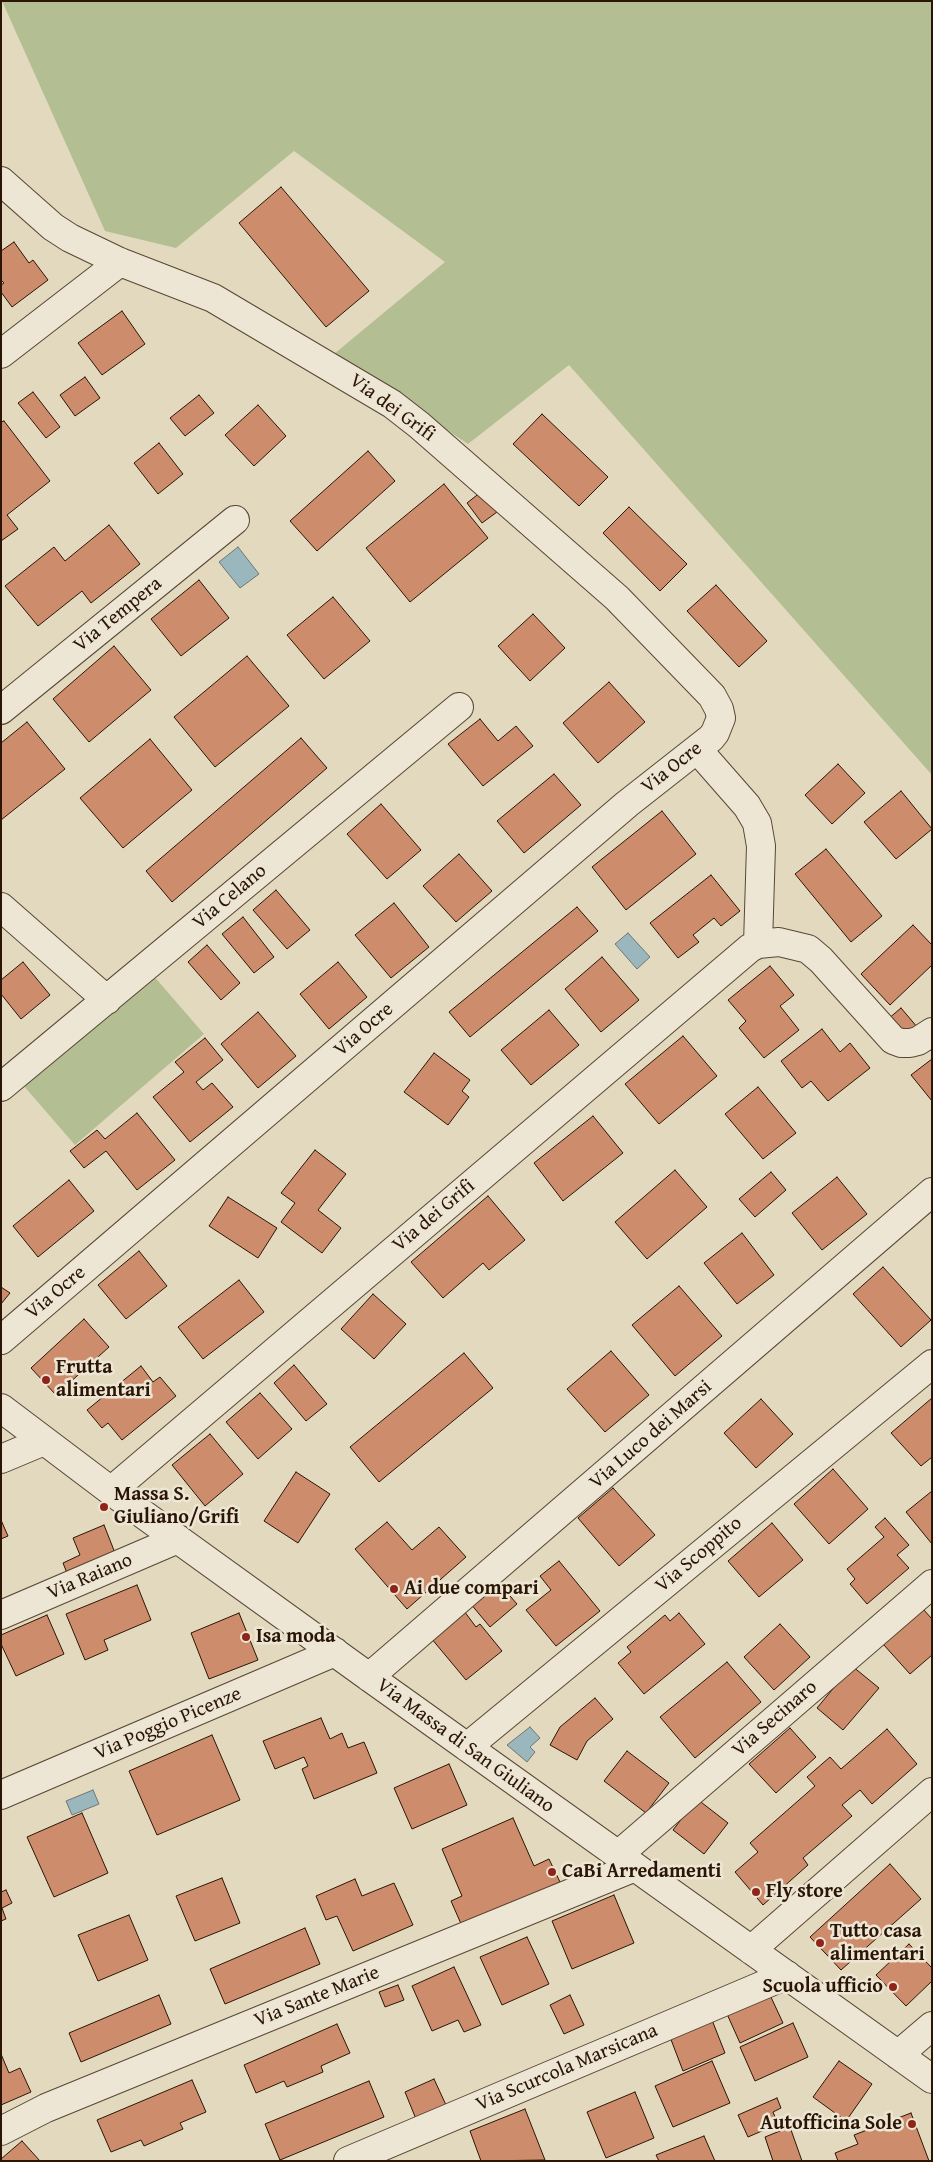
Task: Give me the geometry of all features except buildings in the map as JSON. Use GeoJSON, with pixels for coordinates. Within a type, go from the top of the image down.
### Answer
{"type":"FeatureCollection","features":[{"type":"Feature","properties":{"kind":"street","name":"Via dei Grifi"},"geometry":{"type":"LineString","coordinates":[[1,181],[60,232],[120,262],[213,298],[392,404],[419,425],[617,598],[712,696],[720,710],[721,718]]}},
{"type":"Feature","properties":{"kind":"street"},"geometry":{"type":"LineString","coordinates":[[1,354],[120,262]]}},
{"type":"Feature","properties":{"kind":"street","name":"Via Tempera"},"geometry":{"type":"LineString","coordinates":[[1,710],[235,520]]}},
{"type":"Feature","properties":{"kind":"street","name":"Via Celano"},"geometry":{"type":"LineString","coordinates":[[1,1087],[459,708]]}},
{"type":"Feature","properties":{"kind":"street","name":"Via Ocre"},"geometry":{"type":"LineString","coordinates":[[1,1340],[627,804],[716,733],[721,718]]}},
{"type":"Feature","properties":{"kind":"street"},"geometry":{"type":"LineString","coordinates":[[697,749],[747,806],[757,823],[761,846],[758,944],[779,942],[808,949],[893,1040],[901,1043],[910,1043],[918,1041],[932,1032]]}},
{"type":"Feature","properties":{"kind":"street"},"geometry":{"type":"LineString","coordinates":[[1,907],[106,1000]]}},
{"type":"Feature","properties":{"kind":"street","name":"Via dei Grifi"},"geometry":{"type":"LineString","coordinates":[[112,1491],[743,953],[758,944]]}},
{"type":"Feature","properties":{"kind":"street","name":"Via Luco dei Marsi"},"geometry":{"type":"LineString","coordinates":[[369,1677],[932,1192]]}},
{"type":"Feature","properties":{"kind":"street","name":"Via Scoppito"},"geometry":{"type":"LineString","coordinates":[[467,1747],[932,1364]]}},
{"type":"Feature","properties":{"kind":"street","name":"Via Massa di San Giuliano"},"geometry":{"type":"LineString","coordinates":[[1,1408],[112,1491],[369,1677],[932,2079]]}},
{"type":"Feature","properties":{"kind":"street"},"geometry":{"type":"LineString","coordinates":[[1,1459],[44,1441]]}},
{"type":"Feature","properties":{"kind":"street","name":"Via Raiano"},"geometry":{"type":"LineString","coordinates":[[1,1615],[178,1539]]}},
{"type":"Feature","properties":{"kind":"street","name":"Via Secinaro"},"geometry":{"type":"LineString","coordinates":[[626,1861],[932,1584]]}},
{"type":"Feature","properties":{"kind":"street","name":"Via Poggio Picenze"},"geometry":{"type":"LineString","coordinates":[[1,1795],[335,1652]]}},
{"type":"Feature","properties":{"kind":"street"},"geometry":{"type":"LineString","coordinates":[[751,1950],[932,1792]]}},
{"type":"Feature","properties":{"kind":"street","name":"Via Sante Marie"},"geometry":{"type":"LineString","coordinates":[[1,2131],[46,2108],[626,1861]]}},
{"type":"Feature","properties":{"kind":"street","name":"Via Scurcola Marsicana"},"geometry":{"type":"LineString","coordinates":[[348,2161],[787,1976]]}},
{"type":"Feature","properties":{"kind":"street"},"geometry":{"type":"LineString","coordinates":[[898,2055],[932,2026]]}},
{"type":"Feature","properties":{"kind":"green space"},"geometry":{"type":"Polygon","coordinates":[[[2,1],[932,1],[932,775],[569,365],[468,444],[334,354],[445,262],[294,151],[176,248],[105,231],[2,1]]]}},
{"type":"Feature","properties":{"kind":"green space"},"geometry":{"type":"Polygon","coordinates":[[[152,974],[204,1034],[75,1145],[23,1085],[152,974]]]}},
{"type":"Feature","properties":{"kind":"water"},"geometry":{"type":"Polygon","coordinates":[[[238,547],[259,574],[240,588],[219,562],[238,547]]]}},
{"type":"Feature","properties":{"kind":"water"},"geometry":{"type":"Polygon","coordinates":[[[628,933],[650,957],[637,969],[615,944],[628,933]]]}},
{"type":"Feature","properties":{"kind":"water"},"geometry":{"type":"Polygon","coordinates":[[[530,1727],[540,1738],[530,1747],[535,1752],[527,1762],[507,1745],[530,1727]]]}},
{"type":"Feature","properties":{"kind":"water"},"geometry":{"type":"Polygon","coordinates":[[[93,1790],[99,1804],[72,1815],[66,1801],[93,1790]]]}},
{"type":"Feature","properties":{"kind":"place","name":"Frutta alimentari"},"geometry":{"type":"Point","coordinates":[46,1380]}},
{"type":"Feature","properties":{"kind":"place","name":"Massa S. Giuliano/Grifi"},"geometry":{"type":"Point","coordinates":[104,1507]}},
{"type":"Feature","properties":{"kind":"place","name":"Ai due compari"},"geometry":{"type":"Point","coordinates":[394,1589]}},
{"type":"Feature","properties":{"kind":"place","name":"Isa moda"},"geometry":{"type":"Point","coordinates":[246,1637]}},
{"type":"Feature","properties":{"kind":"place","name":"CaBi Arredamenti"},"geometry":{"type":"Point","coordinates":[552,1872]}},
{"type":"Feature","properties":{"kind":"place","name":"Fly store"},"geometry":{"type":"Point","coordinates":[756,1892]}},
{"type":"Feature","properties":{"kind":"place","name":"Tutto casa alimentari"},"geometry":{"type":"Point","coordinates":[820,1943]}},
{"type":"Feature","properties":{"kind":"place","name":"Scuola ufficio"},"geometry":{"type":"Point","coordinates":[893,1987]}},
{"type":"Feature","properties":{"kind":"place","name":"Autofficina Sole"},"geometry":{"type":"Point","coordinates":[912,2124]}}]}
